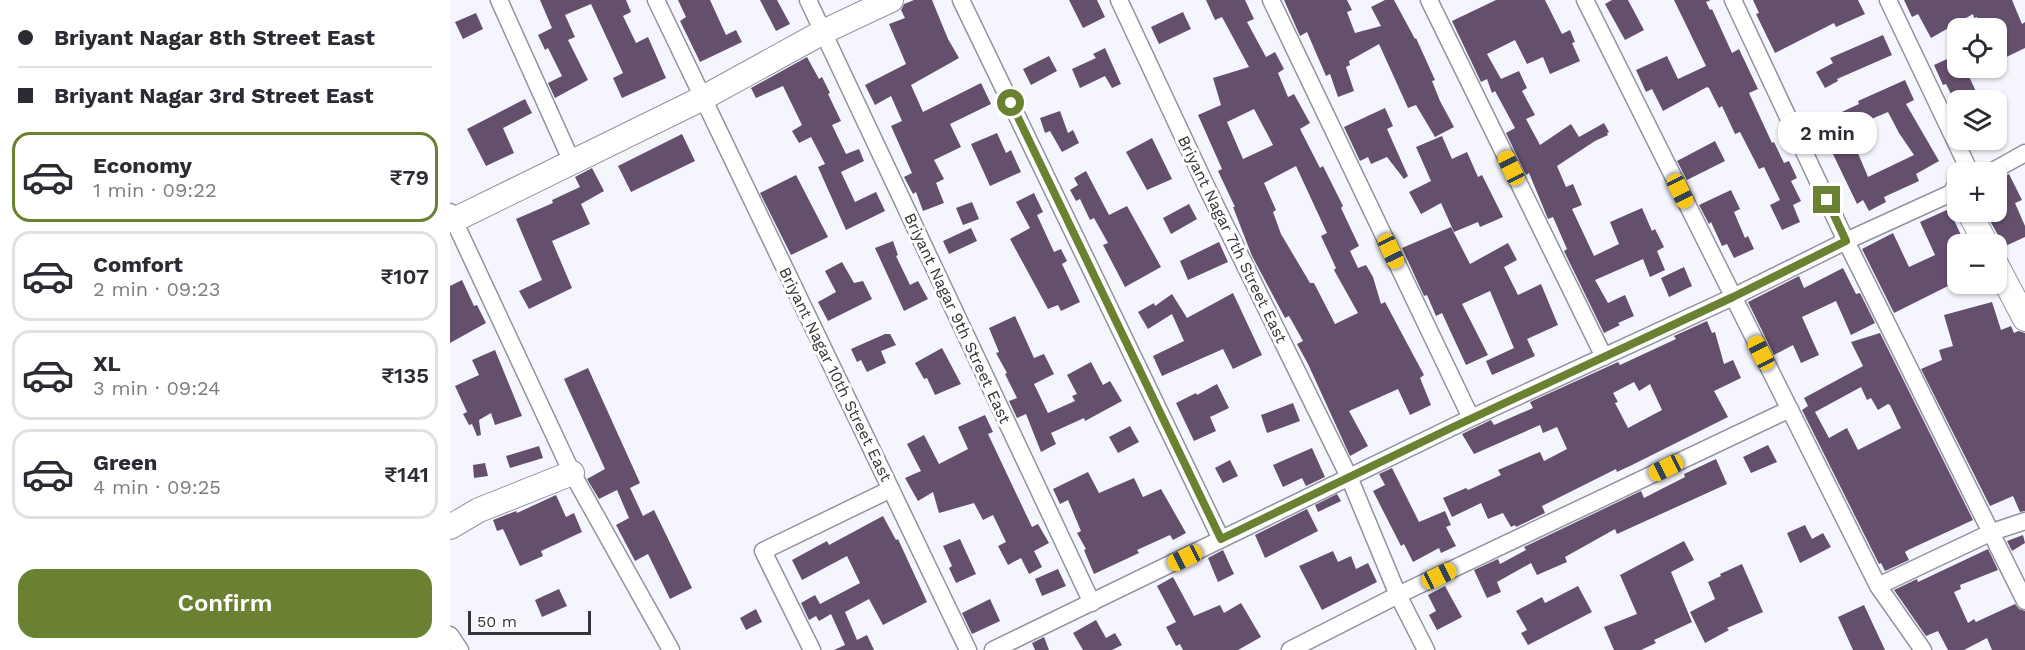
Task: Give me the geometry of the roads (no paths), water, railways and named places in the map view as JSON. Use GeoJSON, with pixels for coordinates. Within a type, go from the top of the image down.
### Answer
{"type":"FeatureCollection","features":[{"type":"Feature","properties":{"kind":"street"},"geometry":{"type":"LineString","coordinates":[[499,0],[572,162]]}},
{"type":"Feature","properties":{"kind":"street","name":"Briyant Nagar 10th Street East"},"geometry":{"type":"LineString","coordinates":[[656,0],[968,650]]}},
{"type":"Feature","properties":{"kind":"street","name":"Briyant Nagar 9th Street East"},"geometry":{"type":"LineString","coordinates":[[808,0],[1092,603]]}},
{"type":"Feature","properties":{"kind":"street"},"geometry":{"type":"LineString","coordinates":[[671,650],[573,473],[452,216],[572,162],[704,98],[823,32],[891,0]]}},
{"type":"Feature","properties":{"kind":"street"},"geometry":{"type":"LineString","coordinates":[[961,0],[1221,539]]}},
{"type":"Feature","properties":{"kind":"street","name":"Briyant Nagar 7th Street East"},"geometry":{"type":"LineString","coordinates":[[1119,0],[1207,188],[1349,477],[1398,595],[1425,650]]}},
{"type":"Feature","properties":{"kind":"street"},"geometry":{"type":"LineString","coordinates":[[1271,0],[1471,418]]}},
{"type":"Feature","properties":{"kind":"street"},"geometry":{"type":"LineString","coordinates":[[1429,0],[1604,357]]}},
{"type":"Feature","properties":{"kind":"street"},"geometry":{"type":"LineString","coordinates":[[1585,0],[1878,586],[1923,650]]}},
{"type":"Feature","properties":{"kind":"street"},"geometry":{"type":"LineString","coordinates":[[1733,0],[1846,241],[2025,601]]}},
{"type":"Feature","properties":{"kind":"street"},"geometry":{"type":"LineString","coordinates":[[1888,0],[1965,162]]}},
{"type":"Feature","properties":{"kind":"street"},"geometry":{"type":"LineString","coordinates":[[2007,163],[2025,153]]}},
{"type":"Feature","properties":{"kind":"street"},"geometry":{"type":"LineString","coordinates":[[993,650],[1471,418],[1947,195]]}},
{"type":"Feature","properties":{"kind":"street"},"geometry":{"type":"LineString","coordinates":[[2007,285],[2025,319]]}},
{"type":"Feature","properties":{"kind":"street"},"geometry":{"type":"LineString","coordinates":[[1290,650],[1398,595],[1790,409]]}},
{"type":"Feature","properties":{"kind":"street"},"geometry":{"type":"LineString","coordinates":[[450,526],[479,510],[573,473]]}},
{"type":"Feature","properties":{"kind":"street"},"geometry":{"type":"LineString","coordinates":[[812,650],[764,551],[891,489]]}},
{"type":"Feature","properties":{"kind":"street"},"geometry":{"type":"LineString","coordinates":[[1878,586],[1992,532],[2025,521]]}},
{"type":"Feature","properties":{"kind":"street"},"geometry":{"type":"LineString","coordinates":[[450,635],[460,650]]}}]}
